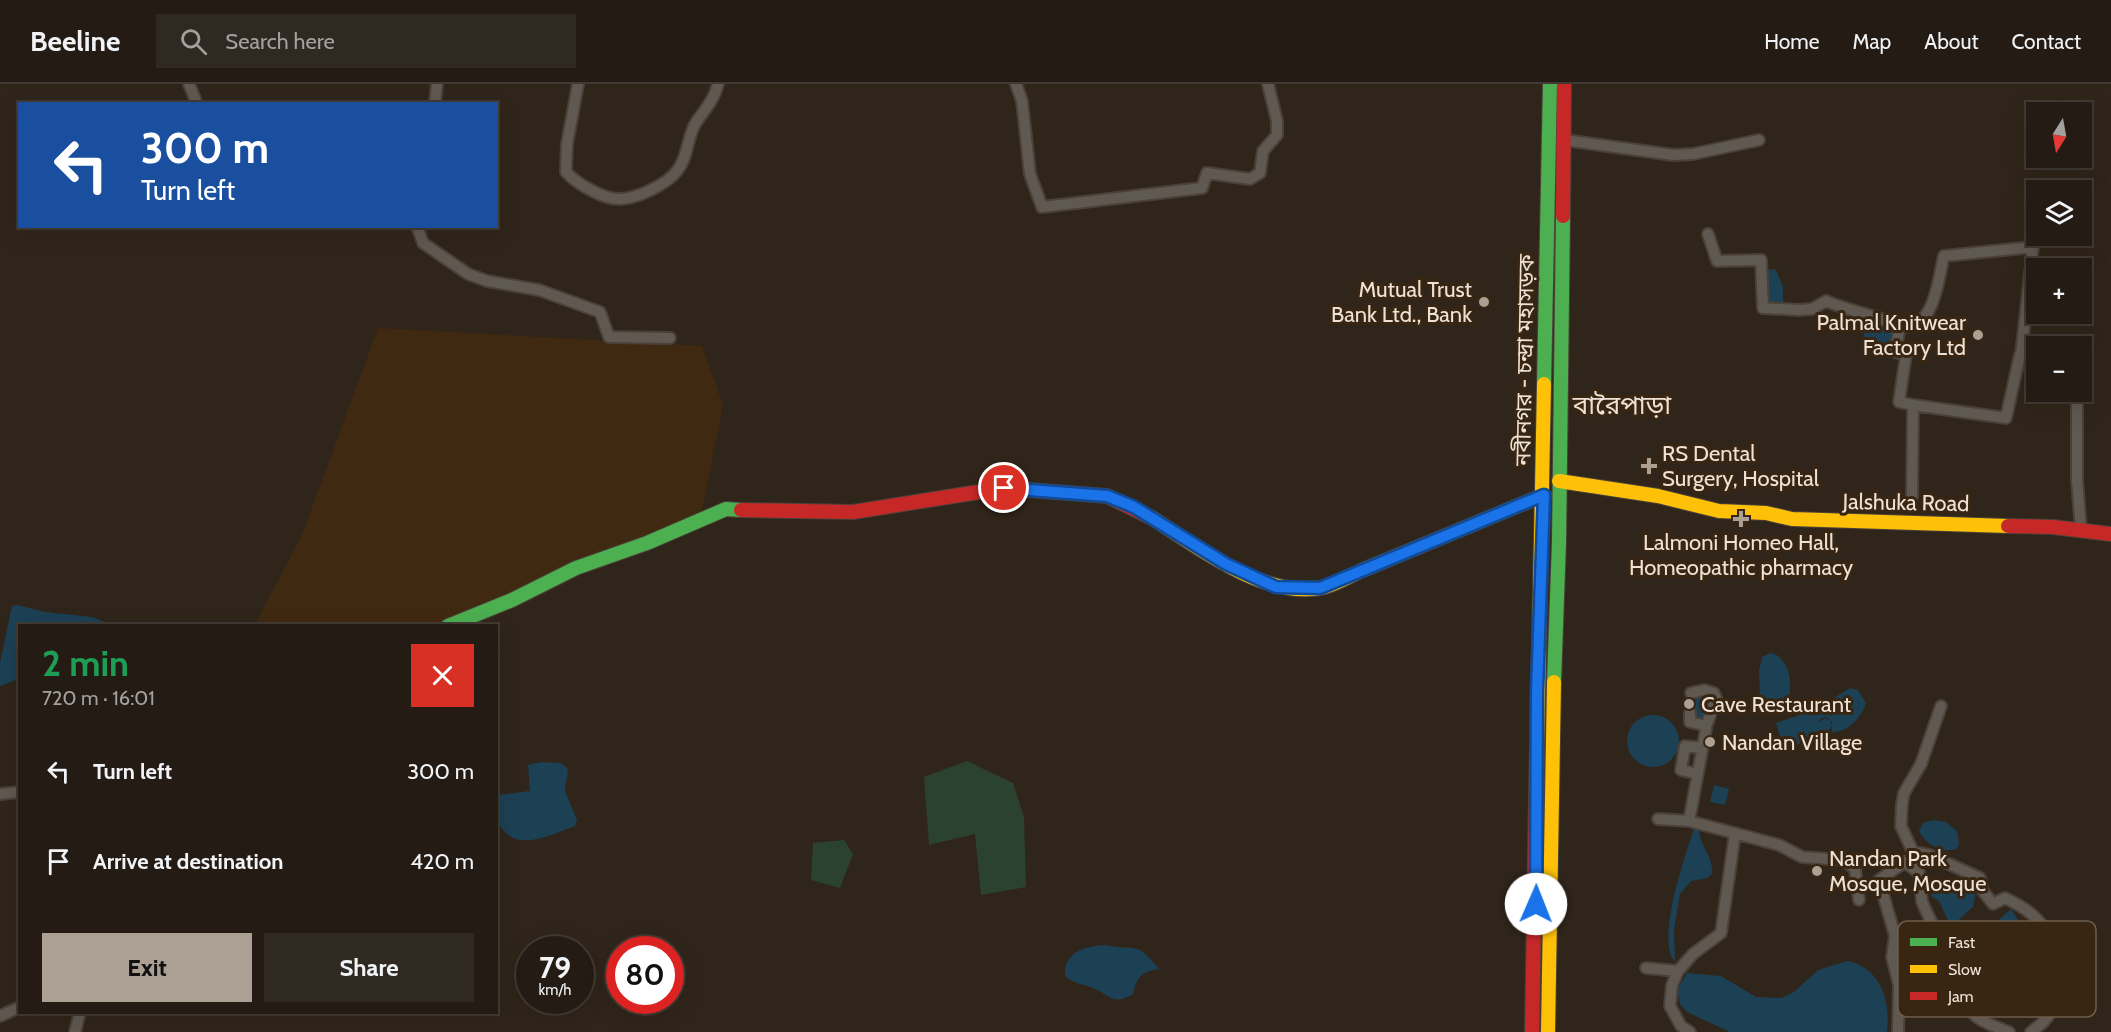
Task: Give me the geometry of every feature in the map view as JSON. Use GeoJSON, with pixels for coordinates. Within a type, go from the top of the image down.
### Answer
{"type":"FeatureCollection","features":[{"type":"Feature","properties":{"kind":"main road","name":"নবীনগর - চন্দ্রা মহাসড়ক"},"geometry":{"type":"LineString","coordinates":[[1532,1032],[1537,690],[1544,495],[1550,84]]}},
{"type":"Feature","properties":{"kind":"main road","name":"নবীনগর - চন্দ্রা মহাসড়ক"},"geometry":{"type":"LineString","coordinates":[[1548,1032],[1564,84]]}},
{"type":"Feature","properties":{"kind":"main road","name":"Jalshuka Road"},"geometry":{"type":"LineString","coordinates":[[1559,481],[1658,496],[1719,511],[1766,513],[1792,519],[2081,530],[2111,534]]}},
{"type":"Feature","properties":{"kind":"main road"},"geometry":{"type":"LineString","coordinates":[[453,624],[512,600],[576,568],[647,543],[726,509],[771,512],[853,512],[1004,488],[1107,496],[1134,507],[1226,564],[1276,587],[1320,588],[1544,495]]}},
{"type":"Feature","properties":{"kind":"main road"},"geometry":{"type":"LineString","coordinates":[[1535,924],[1550,924]]}},
{"type":"Feature","properties":{"kind":"street"},"geometry":{"type":"LineString","coordinates":[[189,84],[196,102]]}},
{"type":"Feature","properties":{"kind":"street"},"geometry":{"type":"LineString","coordinates":[[435,102],[437,84]]}},
{"type":"Feature","properties":{"kind":"street"},"geometry":{"type":"LineString","coordinates":[[578,84],[567,144],[566,172],[577,184],[619,199],[654,189],[676,173],[688,152],[695,124],[715,97],[718,84]]}},
{"type":"Feature","properties":{"kind":"street"},"geometry":{"type":"LineString","coordinates":[[1016,84],[1022,101],[1030,174],[1042,207],[1202,188],[1207,173],[1250,179],[1260,173],[1263,151],[1277,135],[1277,121],[1268,84]]}},
{"type":"Feature","properties":{"kind":"street"},"geometry":{"type":"LineString","coordinates":[[1564,140],[1672,155],[1693,154],[1759,140]]}},
{"type":"Feature","properties":{"kind":"street"},"geometry":{"type":"LineString","coordinates":[[418,228],[423,243],[468,274],[487,281],[539,290],[600,312],[609,338],[670,338]]}},
{"type":"Feature","properties":{"kind":"street"},"geometry":{"type":"LineString","coordinates":[[1708,234],[1717,261],[1761,260],[1763,308],[1812,309],[1826,301],[1852,312],[1882,318],[1900,326],[1914,325],[1929,311],[1936,293],[1944,256],[2033,247],[2021,356],[2006,418],[1899,402],[1906,355],[1895,352],[1900,326]]}},
{"type":"Feature","properties":{"kind":"street"},"geometry":{"type":"LineString","coordinates":[[2021,356],[2026,356]]}},
{"type":"Feature","properties":{"kind":"street"},"geometry":{"type":"LineString","coordinates":[[2077,402],[2077,479],[2081,530]]}},
{"type":"Feature","properties":{"kind":"street"},"geometry":{"type":"LineString","coordinates":[[1912,497],[1913,405]]}},
{"type":"Feature","properties":{"kind":"street"},"geometry":{"type":"LineString","coordinates":[[1689,821],[1697,774],[1716,698],[1714,693],[1704,690],[1691,693]]}},
{"type":"Feature","properties":{"kind":"street"},"geometry":{"type":"LineString","coordinates":[[1941,706],[1921,764],[1904,794],[1901,826],[1913,852],[1929,855],[1980,878],[1983,891],[1993,904],[2005,898],[2029,909],[2038,921]]}},
{"type":"Feature","properties":{"kind":"street"},"geometry":{"type":"LineString","coordinates":[[1690,713],[1690,722],[1708,727]]}},
{"type":"Feature","properties":{"kind":"street"},"geometry":{"type":"LineString","coordinates":[[1697,774],[1681,771],[1685,746],[1703,753]]}},
{"type":"Feature","properties":{"kind":"street"},"geometry":{"type":"LineString","coordinates":[[0,794],[18,792]]}},
{"type":"Feature","properties":{"kind":"street"},"geometry":{"type":"LineString","coordinates":[[1658,819],[1689,821],[1735,833],[1779,845],[1802,857],[1844,860],[1855,869],[1858,900]]}},
{"type":"Feature","properties":{"kind":"street"},"geometry":{"type":"LineString","coordinates":[[1690,1032],[1681,1026],[1670,1006],[1672,985],[1678,971],[1693,954],[1720,933],[1735,833]]}},
{"type":"Feature","properties":{"kind":"street"},"geometry":{"type":"LineString","coordinates":[[1898,981],[1892,957],[1895,936],[1879,880],[1905,862],[1919,873],[1922,902],[1931,921]]}},
{"type":"Feature","properties":{"kind":"street"},"geometry":{"type":"LineString","coordinates":[[1646,968],[1678,971]]}},
{"type":"Feature","properties":{"kind":"street"},"geometry":{"type":"LineString","coordinates":[[0,1016],[18,1008]]}},
{"type":"Feature","properties":{"kind":"street"},"geometry":{"type":"LineString","coordinates":[[75,1032],[80,1014]]}},
{"type":"Feature","properties":{"kind":"street"},"geometry":{"type":"LineString","coordinates":[[1898,1017],[1898,1032]]}},
{"type":"Feature","properties":{"kind":"street"},"geometry":{"type":"LineString","coordinates":[[1977,1017],[1987,1024],[2009,1032]]}},
{"type":"Feature","properties":{"kind":"street"},"geometry":{"type":"LineString","coordinates":[[2031,1032],[2047,1017]]}},
{"type":"Feature","properties":{"kind":"shaded area"},"geometry":{"type":"Polygon","coordinates":[[[378,328],[702,346],[723,405],[701,516],[443,624],[255,624],[302,535],[378,328]]]}},
{"type":"Feature","properties":{"kind":"green space"},"geometry":{"type":"Polygon","coordinates":[[[967,761],[1013,783],[1024,817],[1026,887],[981,895],[975,834],[929,845],[924,777],[967,761]]]}},
{"type":"Feature","properties":{"kind":"green space"},"geometry":{"type":"Polygon","coordinates":[[[844,840],[853,854],[840,888],[811,880],[813,843],[844,840]]]}},
{"type":"Feature","properties":{"kind":"water"},"geometry":{"type":"Polygon","coordinates":[[[1768,269],[1776,270],[1783,287],[1783,305],[1770,305],[1767,301],[1768,269]]]}},
{"type":"Feature","properties":{"kind":"water"},"geometry":{"type":"Polygon","coordinates":[[[1878,320],[1895,328],[1892,349],[1887,352],[1869,349],[1863,341],[1865,327],[1878,320]]]}},
{"type":"Feature","properties":{"kind":"water"},"geometry":{"type":"Polygon","coordinates":[[[18,605],[45,612],[92,617],[110,624],[18,624],[18,679],[0,686],[0,663],[12,606],[18,605]]]}},
{"type":"Feature","properties":{"kind":"water"},"geometry":{"type":"Polygon","coordinates":[[[1770,653],[1777,655],[1786,666],[1790,691],[1786,705],[1765,711],[1760,705],[1759,670],[1762,657],[1770,653]]]}},
{"type":"Feature","properties":{"kind":"water"},"geometry":{"type":"Polygon","coordinates":[[[1850,688],[1858,690],[1866,703],[1861,714],[1843,730],[1832,732],[1832,726],[1828,731],[1822,731],[1819,737],[1797,745],[1780,736],[1776,723],[1814,710],[1850,688]]]}},
{"type":"Feature","properties":{"kind":"water"},"geometry":{"type":"Polygon","coordinates":[[[1697,693],[1712,695],[1705,723],[1691,719],[1697,693]]]}},
{"type":"Feature","properties":{"kind":"water"},"geometry":{"type":"Polygon","coordinates":[[[1653,715],[1663,717],[1671,723],[1677,731],[1679,741],[1677,751],[1671,759],[1663,765],[1653,767],[1643,765],[1635,759],[1629,751],[1627,741],[1629,731],[1635,723],[1643,717],[1653,715]]]}},
{"type":"Feature","properties":{"kind":"water"},"geometry":{"type":"Polygon","coordinates":[[[541,762],[561,763],[568,769],[565,791],[577,820],[575,826],[533,840],[524,840],[510,836],[498,823],[498,795],[530,791],[528,765],[541,762]]]}},
{"type":"Feature","properties":{"kind":"water"},"geometry":{"type":"Polygon","coordinates":[[[1714,785],[1729,789],[1725,805],[1710,802],[1714,785]]]}},
{"type":"Feature","properties":{"kind":"water"},"geometry":{"type":"Polygon","coordinates":[[[1933,820],[1946,822],[1957,831],[1959,844],[1957,849],[1940,849],[1925,840],[1919,831],[1923,823],[1933,820]]]}},
{"type":"Feature","properties":{"kind":"water"},"geometry":{"type":"Polygon","coordinates":[[[1695,826],[1699,828],[1701,840],[1711,862],[1712,874],[1707,878],[1691,881],[1680,894],[1674,929],[1675,962],[1670,951],[1668,935],[1670,916],[1679,875],[1695,826]]]}},
{"type":"Feature","properties":{"kind":"water"},"geometry":{"type":"Polygon","coordinates":[[[1936,885],[1958,888],[1977,885],[1973,907],[1957,921],[1948,921],[1939,901],[1931,896],[1936,885]]]}},
{"type":"Feature","properties":{"kind":"water"},"geometry":{"type":"Polygon","coordinates":[[[2011,909],[2019,921],[1997,921],[2011,909]]]}},
{"type":"Feature","properties":{"kind":"water"},"geometry":{"type":"Polygon","coordinates":[[[1105,945],[1140,950],[1159,969],[1141,976],[1133,994],[1116,1000],[1065,976],[1068,961],[1077,952],[1105,945]]]}},
{"type":"Feature","properties":{"kind":"water"},"geometry":{"type":"Polygon","coordinates":[[[1847,961],[1868,970],[1876,978],[1885,998],[1887,1032],[1730,1032],[1687,1012],[1680,1004],[1677,990],[1687,973],[1721,976],[1756,997],[1781,998],[1794,992],[1818,970],[1847,961]]]}},
{"type":"Feature","properties":{"kind":"traffic: fast"},"geometry":{"type":"LineString","coordinates":[[1544,384],[1550,84]]}},
{"type":"Feature","properties":{"kind":"traffic: fast"},"geometry":{"type":"LineString","coordinates":[[1554,682],[1559,542],[1563,216]]}},
{"type":"Feature","properties":{"kind":"traffic: fast"},"geometry":{"type":"LineString","coordinates":[[1363,570],[1544,495]]}},
{"type":"Feature","properties":{"kind":"traffic: fast"},"geometry":{"type":"LineString","coordinates":[[453,624],[512,600],[576,568],[647,543],[726,509],[741,510]]}},
{"type":"Feature","properties":{"kind":"traffic: slow"},"geometry":{"type":"LineString","coordinates":[[1536,798],[1544,384]]}},
{"type":"Feature","properties":{"kind":"traffic: slow"},"geometry":{"type":"LineString","coordinates":[[1559,481],[1658,496],[1719,511],[1766,513],[1792,519],[2008,526]]}},
{"type":"Feature","properties":{"kind":"traffic: slow"},"geometry":{"type":"LineString","coordinates":[[1152,518],[1232,568],[1276,585],[1298,589],[1320,588],[1363,570]]}},
{"type":"Feature","properties":{"kind":"traffic: slow"},"geometry":{"type":"LineString","coordinates":[[1548,1032],[1554,682]]}},
{"type":"Feature","properties":{"kind":"traffic: jam"},"geometry":{"type":"LineString","coordinates":[[1563,216],[1564,84]]}},
{"type":"Feature","properties":{"kind":"traffic: jam"},"geometry":{"type":"LineString","coordinates":[[741,510],[853,512],[1004,488],[1107,496],[1152,518]]}},
{"type":"Feature","properties":{"kind":"traffic: jam"},"geometry":{"type":"LineString","coordinates":[[2008,526],[2053,527],[2111,534]]}},
{"type":"Feature","properties":{"kind":"traffic: jam"},"geometry":{"type":"LineString","coordinates":[[1532,1032],[1536,798]]}},
{"type":"Feature","properties":{"kind":"place","name":"Mutual Trust Bank Ltd., Bank"},"geometry":{"type":"Point","coordinates":[1484,302]}},
{"type":"Feature","properties":{"kind":"place","name":"Palmal Knitwear Factory Ltd"},"geometry":{"type":"Point","coordinates":[1978,335]}},
{"type":"Feature","properties":{"kind":"place","name":"RS Dental Surgery, Hospital"},"geometry":{"type":"Point","coordinates":[1649,466]}},
{"type":"Feature","properties":{"kind":"place","name":"Lalmoni Homeo Hall, Homeopathic pharmacy"},"geometry":{"type":"Point","coordinates":[1741,519]}},
{"type":"Feature","properties":{"kind":"place","name":"Cave Restaurant"},"geometry":{"type":"Point","coordinates":[1689,704]}},
{"type":"Feature","properties":{"kind":"place","name":"Nandan Village"},"geometry":{"type":"Point","coordinates":[1710,742]}},
{"type":"Feature","properties":{"kind":"place","name":"Nandan Park Mosque, Mosque"},"geometry":{"type":"Point","coordinates":[1817,871]}},
{"type":"Feature","properties":{"kind":"district","name":"বারৈপাড়া"},"geometry":{"type":"Point","coordinates":[1622,405]}},
{"type":"Feature","properties":{"kind":"route"},"geometry":{"type":"LineString","coordinates":[[1004,488],[1107,496],[1134,507],[1226,564],[1276,587],[1320,588],[1544,495],[1537,690],[1536,904]]}}]}
